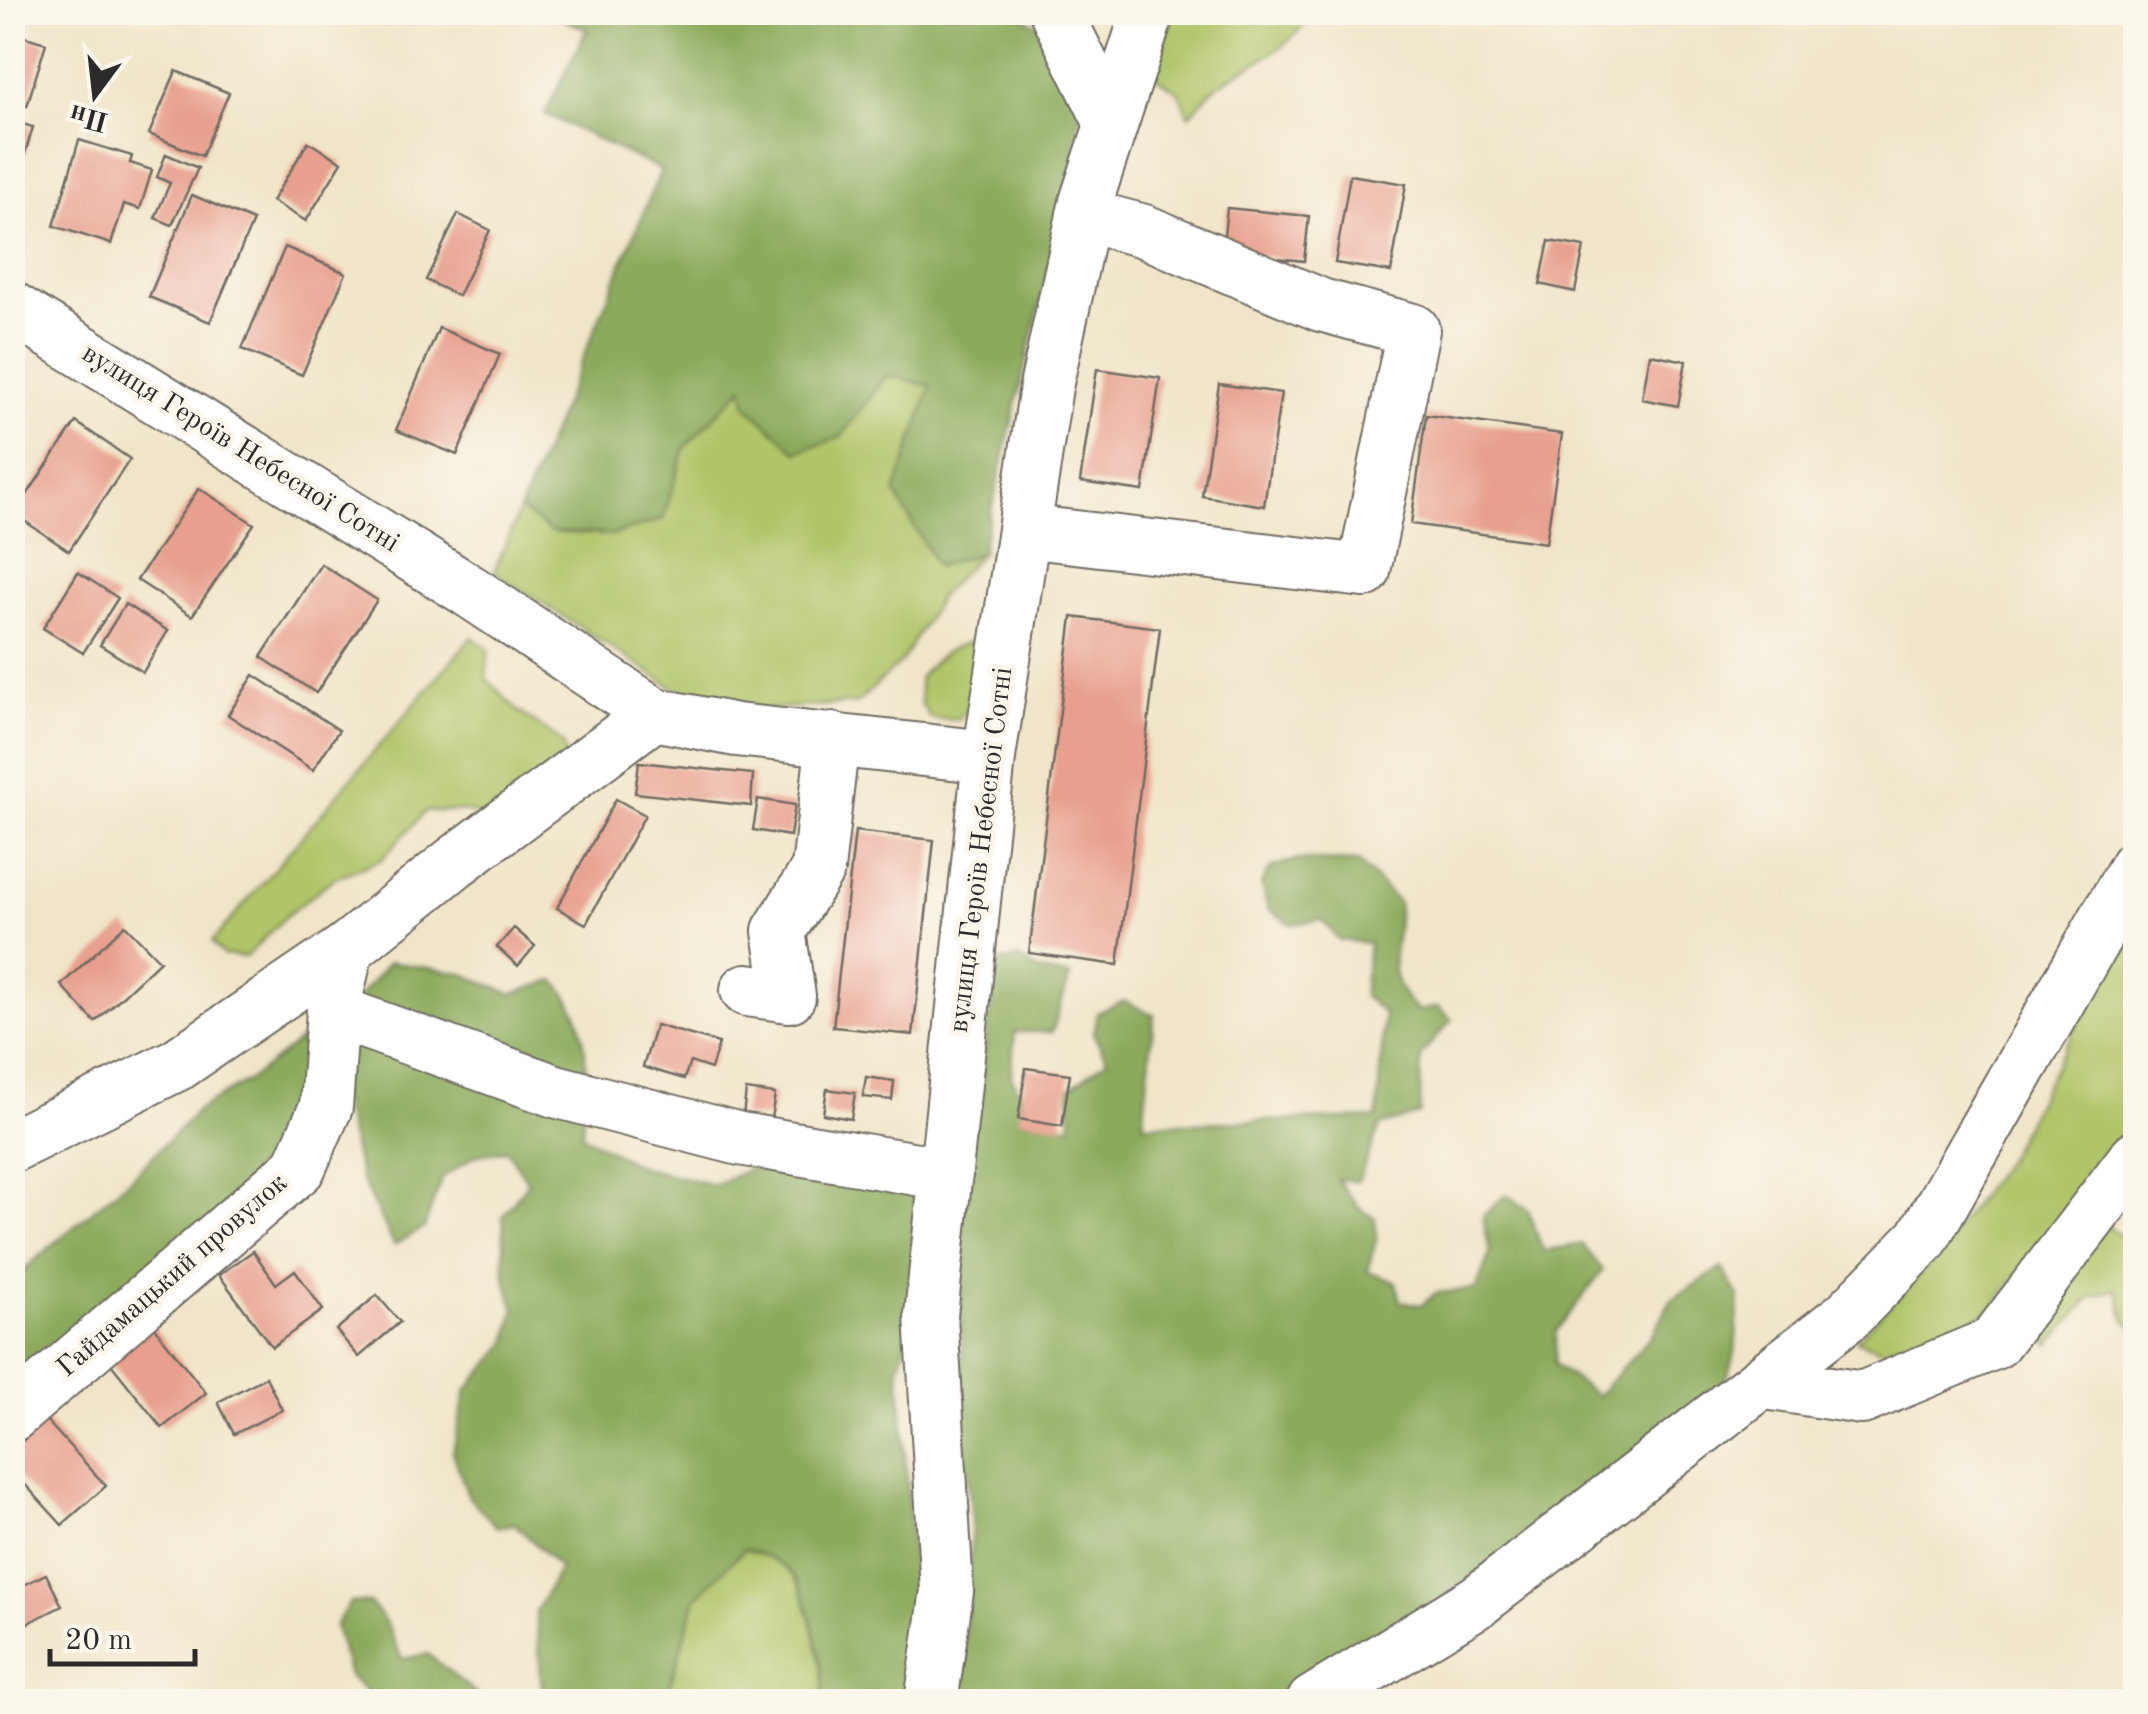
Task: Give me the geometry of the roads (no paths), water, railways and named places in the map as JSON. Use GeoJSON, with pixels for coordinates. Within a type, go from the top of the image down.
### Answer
{"type":"FeatureCollection","features":[{"type":"Feature","properties":{"kind":"street"},"geometry":{"type":"LineString","coordinates":[[1056,12],[1112,122]]}},
{"type":"Feature","properties":{"kind":"street","name":"вулиця Героїв Небесної Сотні"},"geometry":{"type":"LineString","coordinates":[[931,1702],[947,1592],[931,1315],[989,758],[1046,387],[1084,215],[1148,12]]}},
{"type":"Feature","properties":{"kind":"street"},"geometry":{"type":"LineString","coordinates":[[1024,531],[1364,571],[1414,330],[1322,305],[1144,231],[1084,215]]}},
{"type":"Feature","properties":{"kind":"street","name":"вулиця Героїв Небесної Сотні"},"geometry":{"type":"LineString","coordinates":[[12,308],[468,590],[654,714]]}},
{"type":"Feature","properties":{"kind":"street"},"geometry":{"type":"LineString","coordinates":[[12,1146],[178,1064],[347,949],[454,862],[654,714],[736,730],[989,758]]}},
{"type":"Feature","properties":{"kind":"street"},"geometry":{"type":"LineString","coordinates":[[747,990],[789,996],[778,931],[818,868],[833,739]]}},
{"type":"Feature","properties":{"kind":"street"},"geometry":{"type":"LineString","coordinates":[[1313,1702],[1478,1602],[1766,1383],[1846,1316],[1922,1239],[2136,866]]}},
{"type":"Feature","properties":{"kind":"street","name":"Гайдамацький провулок"},"geometry":{"type":"LineString","coordinates":[[12,1415],[299,1168],[326,1108],[333,1011],[347,949]]}},
{"type":"Feature","properties":{"kind":"street"},"geometry":{"type":"LineString","coordinates":[[333,1011],[555,1091],[740,1138],[946,1174]]}},
{"type":"Feature","properties":{"kind":"street"},"geometry":{"type":"LineString","coordinates":[[1766,1383],[1862,1398],[1994,1343],[2136,1157]]}}]}
